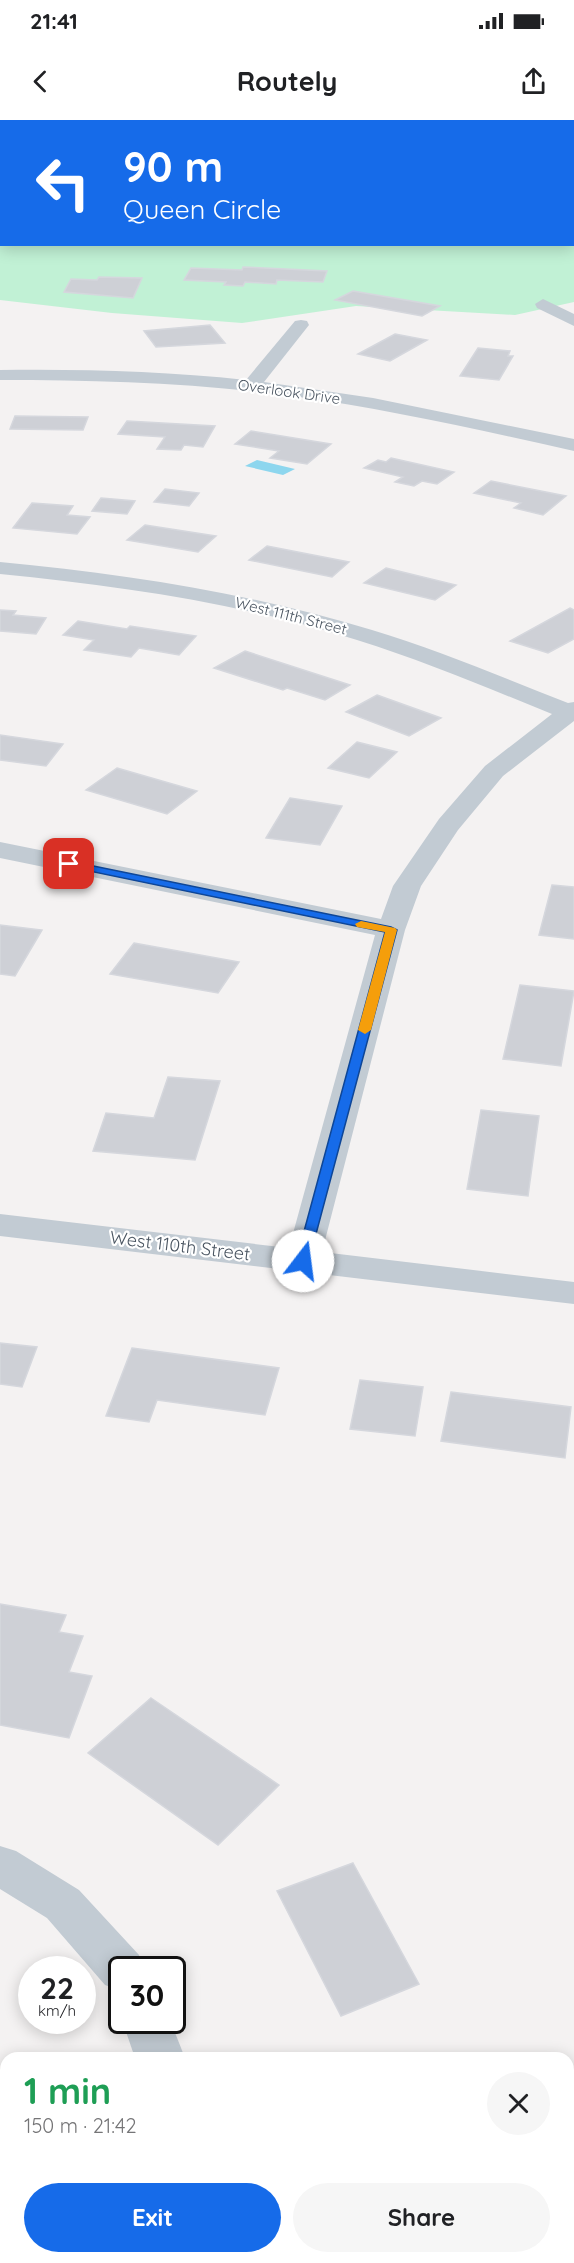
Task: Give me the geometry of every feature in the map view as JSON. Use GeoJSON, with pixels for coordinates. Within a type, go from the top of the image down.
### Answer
{"type":"FeatureCollection","features":[{"type":"Feature","properties":{"kind":"street"},"geometry":{"type":"LineString","coordinates":[[543,304],[574,321]]}},
{"type":"Feature","properties":{"kind":"street"},"geometry":{"type":"LineString","coordinates":[[251,386],[301,325]]}},
{"type":"Feature","properties":{"kind":"street","name":"Overlook Drive"},"geometry":{"type":"LineString","coordinates":[[0,375],[104,376],[251,386],[420,413],[574,445]]}},
{"type":"Feature","properties":{"kind":"street"},"geometry":{"type":"LineString","coordinates":[[546,439],[564,426]]}},
{"type":"Feature","properties":{"kind":"street","name":"West 111th Street"},"geometry":{"type":"LineString","coordinates":[[0,568],[65,574],[156,587],[247,604],[314,621],[419,654],[572,711]]}},
{"type":"Feature","properties":{"kind":"street"},"geometry":{"type":"LineString","coordinates":[[303,1261],[391,930],[407,886],[448,825],[495,771],[572,711]]}},
{"type":"Feature","properties":{"kind":"street"},"geometry":{"type":"LineString","coordinates":[[0,850],[391,930]]}},
{"type":"Feature","properties":{"kind":"street","name":"West 110th Street"},"geometry":{"type":"LineString","coordinates":[[0,1225],[574,1293]]}},
{"type":"Feature","properties":{"kind":"street"},"geometry":{"type":"LineString","coordinates":[[0,1865],[63,1904],[109,1956]]}},
{"type":"Feature","properties":{"kind":"street"},"geometry":{"type":"LineString","coordinates":[[152,2034],[159,2052]]}},
{"type":"Feature","properties":{"kind":"green space"},"geometry":{"type":"Polygon","coordinates":[[[0,246],[574,246],[574,302],[515,315],[356,306],[242,323],[112,313],[0,300],[0,246]]]}},
{"type":"Feature","properties":{"kind":"water"},"geometry":{"type":"Polygon","coordinates":[[[257,460],[295,469],[283,475],[245,466],[257,460]]]}},
{"type":"Feature","properties":{"kind":"building"},"geometry":{"type":"Polygon","coordinates":[[[243,267],[327,271],[323,282],[277,280],[276,284],[245,282],[243,286],[224,285],[226,282],[184,280],[191,268],[242,270],[243,267]]]}},
{"type":"Feature","properties":{"kind":"building"},"geometry":{"type":"Polygon","coordinates":[[[99,277],[142,278],[133,298],[64,292],[71,279],[97,280],[99,277]]]}},
{"type":"Feature","properties":{"kind":"building"},"geometry":{"type":"Polygon","coordinates":[[[353,291],[440,306],[422,316],[335,300],[353,291]]]}},
{"type":"Feature","properties":{"kind":"building"},"geometry":{"type":"Polygon","coordinates":[[[210,325],[225,343],[156,347],[144,331],[210,325]]]}},
{"type":"Feature","properties":{"kind":"building"},"geometry":{"type":"Polygon","coordinates":[[[395,334],[427,340],[390,361],[358,354],[395,334]]]}},
{"type":"Feature","properties":{"kind":"building"},"geometry":{"type":"Polygon","coordinates":[[[478,348],[510,351],[508,356],[513,356],[499,380],[460,376],[478,348]]]}},
{"type":"Feature","properties":{"kind":"building"},"geometry":{"type":"Polygon","coordinates":[[[15,416],[88,417],[83,430],[10,429],[15,416]]]}},
{"type":"Feature","properties":{"kind":"building"},"geometry":{"type":"Polygon","coordinates":[[[127,421],[215,426],[203,447],[184,445],[181,450],[157,449],[165,437],[118,434],[127,421]]]}},
{"type":"Feature","properties":{"kind":"building"},"geometry":{"type":"Polygon","coordinates":[[[251,431],[331,444],[307,464],[270,458],[279,451],[235,444],[251,431]]]}},
{"type":"Feature","properties":{"kind":"building"},"geometry":{"type":"Polygon","coordinates":[[[391,458],[454,472],[437,484],[422,481],[414,486],[395,482],[403,477],[364,468],[378,460],[386,462],[391,458]]]}},
{"type":"Feature","properties":{"kind":"building"},"geometry":{"type":"Polygon","coordinates":[[[491,481],[566,496],[543,515],[514,508],[521,503],[474,493],[491,481]]]}},
{"type":"Feature","properties":{"kind":"building"},"geometry":{"type":"Polygon","coordinates":[[[165,489],[199,493],[189,506],[154,502],[165,489]]]}},
{"type":"Feature","properties":{"kind":"building"},"geometry":{"type":"Polygon","coordinates":[[[101,498],[135,501],[127,514],[92,511],[101,498]]]}},
{"type":"Feature","properties":{"kind":"building"},"geometry":{"type":"Polygon","coordinates":[[[32,503],[73,506],[67,515],[90,517],[77,534],[13,528],[32,503]]]}},
{"type":"Feature","properties":{"kind":"building"},"geometry":{"type":"Polygon","coordinates":[[[145,525],[216,536],[198,552],[127,540],[145,525]]]}},
{"type":"Feature","properties":{"kind":"building"},"geometry":{"type":"Polygon","coordinates":[[[267,546],[349,562],[332,577],[249,560],[267,546]]]}},
{"type":"Feature","properties":{"kind":"building"},"geometry":{"type":"Polygon","coordinates":[[[386,568],[456,585],[435,600],[364,583],[386,568]]]}},
{"type":"Feature","properties":{"kind":"building"},"geometry":{"type":"Polygon","coordinates":[[[570,608],[574,610],[574,639],[548,653],[510,641],[570,608]]]}},
{"type":"Feature","properties":{"kind":"building"},"geometry":{"type":"Polygon","coordinates":[[[0,610],[16,611],[13,615],[46,618],[36,634],[0,631],[0,610]]]}},
{"type":"Feature","properties":{"kind":"building"},"geometry":{"type":"Polygon","coordinates":[[[78,621],[196,636],[179,655],[139,648],[131,657],[84,650],[94,640],[63,635],[78,621]]]}},
{"type":"Feature","properties":{"kind":"building"},"geometry":{"type":"Polygon","coordinates":[[[245,651],[350,685],[325,700],[287,688],[283,690],[214,668],[245,651]]]}},
{"type":"Feature","properties":{"kind":"building"},"geometry":{"type":"Polygon","coordinates":[[[377,695],[441,718],[409,736],[346,712],[377,695]]]}},
{"type":"Feature","properties":{"kind":"building"},"geometry":{"type":"Polygon","coordinates":[[[0,735],[63,744],[46,766],[0,760],[0,735]]]}},
{"type":"Feature","properties":{"kind":"building"},"geometry":{"type":"Polygon","coordinates":[[[357,742],[397,752],[369,778],[328,768],[357,742]]]}},
{"type":"Feature","properties":{"kind":"building"},"geometry":{"type":"Polygon","coordinates":[[[117,768],[197,791],[167,814],[86,790],[117,768]]]}},
{"type":"Feature","properties":{"kind":"building"},"geometry":{"type":"Polygon","coordinates":[[[290,798],[342,806],[320,845],[266,838],[290,798]]]}},
{"type":"Feature","properties":{"kind":"building"},"geometry":{"type":"Polygon","coordinates":[[[552,885],[574,887],[574,939],[539,935],[552,885]]]}},
{"type":"Feature","properties":{"kind":"building"},"geometry":{"type":"Polygon","coordinates":[[[0,925],[42,930],[15,976],[0,974],[0,925]]]}},
{"type":"Feature","properties":{"kind":"building"},"geometry":{"type":"Polygon","coordinates":[[[134,943],[239,962],[218,993],[110,974],[134,943]]]}},
{"type":"Feature","properties":{"kind":"building"},"geometry":{"type":"Polygon","coordinates":[[[520,985],[574,991],[561,1066],[503,1059],[520,985]]]}},
{"type":"Feature","properties":{"kind":"building"},"geometry":{"type":"Polygon","coordinates":[[[168,1077],[220,1081],[195,1160],[93,1151],[106,1113],[154,1118],[168,1077]]]}},
{"type":"Feature","properties":{"kind":"building"},"geometry":{"type":"Polygon","coordinates":[[[481,1110],[539,1116],[528,1196],[467,1189],[481,1110]]]}},
{"type":"Feature","properties":{"kind":"building"},"geometry":{"type":"Polygon","coordinates":[[[0,1343],[37,1347],[22,1387],[0,1384],[0,1343]]]}},
{"type":"Feature","properties":{"kind":"building"},"geometry":{"type":"Polygon","coordinates":[[[132,1348],[279,1368],[265,1415],[157,1400],[149,1422],[106,1416],[132,1348]]]}},
{"type":"Feature","properties":{"kind":"building"},"geometry":{"type":"Polygon","coordinates":[[[360,1380],[423,1387],[415,1436],[350,1429],[360,1380]]]}},
{"type":"Feature","properties":{"kind":"building"},"geometry":{"type":"Polygon","coordinates":[[[451,1392],[571,1407],[565,1458],[441,1441],[451,1392]]]}},
{"type":"Feature","properties":{"kind":"building"},"geometry":{"type":"Polygon","coordinates":[[[0,1604],[66,1615],[59,1632],[83,1636],[69,1672],[92,1676],[69,1738],[0,1725],[0,1604]]]}},
{"type":"Feature","properties":{"kind":"building"},"geometry":{"type":"Polygon","coordinates":[[[151,1698],[279,1785],[218,1845],[88,1753],[151,1698]]]}},
{"type":"Feature","properties":{"kind":"building"},"geometry":{"type":"Polygon","coordinates":[[[353,1863],[419,1984],[341,2016],[277,1891],[353,1863]]]}},
{"type":"Feature","properties":{"kind":"slow traffic"},"geometry":{"type":"LineString","coordinates":[[361,924],[391,930],[365,1030]]}},
{"type":"Feature","properties":{"kind":"route"},"geometry":{"type":"LineString","coordinates":[[69,864],[391,930],[303,1261]]}}]}
